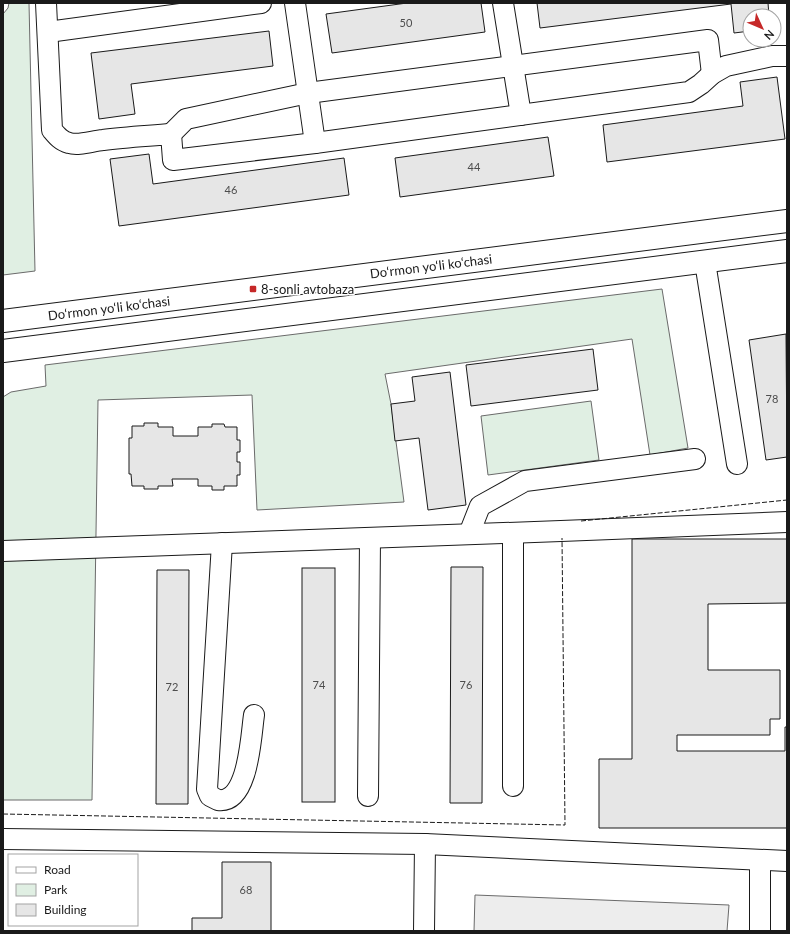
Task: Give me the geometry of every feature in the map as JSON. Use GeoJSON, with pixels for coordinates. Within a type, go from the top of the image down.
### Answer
{"type":"FeatureCollection","features":[{"type":"Feature","properties":{"kind":"main road","name":"Do‘rmon yo‘li ko‘chasi"},"geometry":{"type":"LineString","coordinates":[[3,321],[787,221]]}},
{"type":"Feature","properties":{"kind":"main road"},"geometry":{"type":"LineString","coordinates":[[3,351],[787,251]]}},
{"type":"Feature","properties":{"kind":"street"},"geometry":{"type":"LineString","coordinates":[[46,3],[52,130],[62,140],[76,144],[101,140],[171,134],[186,119],[308,93],[708,40],[712,74]]}},
{"type":"Feature","properties":{"kind":"street"},"geometry":{"type":"LineString","coordinates":[[48,32],[241,4],[261,3]]}},
{"type":"Feature","properties":{"kind":"street"},"geometry":{"type":"LineString","coordinates":[[295,3],[315,143]]}},
{"type":"Feature","properties":{"kind":"street"},"geometry":{"type":"LineString","coordinates":[[504,3],[520,115]]}},
{"type":"Feature","properties":{"kind":"street"},"geometry":{"type":"LineString","coordinates":[[171,134],[173,160],[315,143],[689,92],[712,74],[726,66],[772,56],[787,56]]}},
{"type":"Feature","properties":{"kind":"street"},"geometry":{"type":"LineString","coordinates":[[705,262],[737,464]]}},
{"type":"Feature","properties":{"kind":"street"},"geometry":{"type":"LineString","coordinates":[[469,534],[480,506],[525,481],[695,459]]}},
{"type":"Feature","properties":{"kind":"street"},"geometry":{"type":"LineString","coordinates":[[3,551],[787,522]]}},
{"type":"Feature","properties":{"kind":"street"},"geometry":{"type":"LineString","coordinates":[[513,533],[513,786]]}},
{"type":"Feature","properties":{"kind":"street"},"geometry":{"type":"LineString","coordinates":[[368,796],[370,538]]}},
{"type":"Feature","properties":{"kind":"street"},"geometry":{"type":"LineString","coordinates":[[222,543],[207,789],[210,796],[219,800],[230,797],[239,788],[248,763],[254,715]]}},
{"type":"Feature","properties":{"kind":"street"},"geometry":{"type":"LineString","coordinates":[[3,838],[425,844],[787,861]]}},
{"type":"Feature","properties":{"kind":"street"},"geometry":{"type":"LineString","coordinates":[[424,931],[425,844]]}},
{"type":"Feature","properties":{"kind":"street"},"geometry":{"type":"LineString","coordinates":[[760,860],[760,931]]}},
{"type":"Feature","properties":{"kind":"green space"},"geometry":{"type":"Polygon","coordinates":[[[9,3],[29,3],[35,271],[3,275],[3,14],[8,8],[9,3]]]}},
{"type":"Feature","properties":{"kind":"green space"},"geometry":{"type":"Polygon","coordinates":[[[662,289],[688,448],[650,455],[632,339],[385,374],[391,404],[404,502],[257,510],[252,395],[98,400],[92,800],[3,800],[3,397],[11,392],[46,386],[45,365],[662,289]]]}},
{"type":"Feature","properties":{"kind":"green space"},"geometry":{"type":"Polygon","coordinates":[[[591,401],[599,460],[488,475],[481,416],[591,401]]]}},
{"type":"Feature","properties":{"kind":"shaded area"},"geometry":{"type":"Polygon","coordinates":[[[475,895],[729,905],[727,931],[474,931],[475,895]]]}},
{"type":"Feature","properties":{"kind":"building"},"geometry":{"type":"Polygon","coordinates":[[[407,3],[481,3],[485,32],[332,53],[326,14],[407,3]]]}},
{"type":"Feature","properties":{"kind":"building"},"geometry":{"type":"Polygon","coordinates":[[[537,3],[768,3],[768,8],[742,8],[742,32],[734,33],[731,4],[540,28],[537,3]]]}},
{"type":"Feature","properties":{"kind":"building"},"geometry":{"type":"Polygon","coordinates":[[[269,31],[273,66],[131,84],[135,114],[99,119],[91,53],[269,31]]]}},
{"type":"Feature","properties":{"kind":"building"},"geometry":{"type":"Polygon","coordinates":[[[777,77],[785,139],[607,162],[603,125],[743,106],[740,82],[777,77]]]}},
{"type":"Feature","properties":{"kind":"building"},"geometry":{"type":"Polygon","coordinates":[[[548,137],[554,176],[400,197],[395,158],[548,137]]]}},
{"type":"Feature","properties":{"kind":"building"},"geometry":{"type":"Polygon","coordinates":[[[149,154],[153,184],[344,158],[349,195],[119,226],[110,159],[149,154]]]}},
{"type":"Feature","properties":{"kind":"building"},"geometry":{"type":"Polygon","coordinates":[[[786,334],[787,457],[766,460],[749,340],[786,334]]]}},
{"type":"Feature","properties":{"kind":"building"},"geometry":{"type":"Polygon","coordinates":[[[593,349],[598,390],[471,406],[466,365],[593,349]]]}},
{"type":"Feature","properties":{"kind":"building"},"geometry":{"type":"Polygon","coordinates":[[[450,372],[466,505],[428,510],[419,438],[395,441],[391,404],[415,401],[412,377],[450,372]]]}},
{"type":"Feature","properties":{"kind":"building"},"geometry":{"type":"Polygon","coordinates":[[[144,423],[158,423],[158,427],[173,427],[173,436],[198,436],[198,427],[212,427],[212,424],[224,424],[225,427],[237,427],[237,440],[240,440],[240,452],[237,452],[237,462],[240,462],[240,475],[237,475],[237,486],[224,486],[224,490],[212,490],[212,486],[198,486],[198,479],[172,479],[173,486],[158,486],[158,489],[144,489],[144,486],[132,486],[131,474],[129,474],[129,438],[132,438],[132,426],[144,426],[144,423]]]}},
{"type":"Feature","properties":{"kind":"building"},"geometry":{"type":"Polygon","coordinates":[[[632,539],[787,539],[787,603],[708,604],[708,670],[780,670],[780,719],[770,719],[770,735],[677,735],[677,751],[785,751],[785,727],[787,727],[787,828],[599,828],[599,759],[632,759],[632,539]]]}},
{"type":"Feature","properties":{"kind":"building"},"geometry":{"type":"Polygon","coordinates":[[[451,567],[483,567],[482,803],[450,803],[451,567]]]}},
{"type":"Feature","properties":{"kind":"building"},"geometry":{"type":"Polygon","coordinates":[[[302,568],[335,568],[335,802],[302,802],[302,568]]]}},
{"type":"Feature","properties":{"kind":"building"},"geometry":{"type":"Polygon","coordinates":[[[157,570],[189,570],[188,804],[156,804],[157,570]]]}},
{"type":"Feature","properties":{"kind":"building"},"geometry":{"type":"Polygon","coordinates":[[[222,862],[271,862],[271,931],[192,931],[192,918],[222,918],[222,862]]]}},
{"type":"Feature","properties":{"kind":"fence"},"geometry":{"type":"LineString","coordinates":[[581,521],[787,500]]}},
{"type":"Feature","properties":{"kind":"fence"},"geometry":{"type":"LineString","coordinates":[[3,814],[565,825],[562,538]]}},
{"type":"Feature","properties":{"kind":"place","name":"8-sonli avtobaza"},"geometry":{"type":"Point","coordinates":[253,289]}}]}
